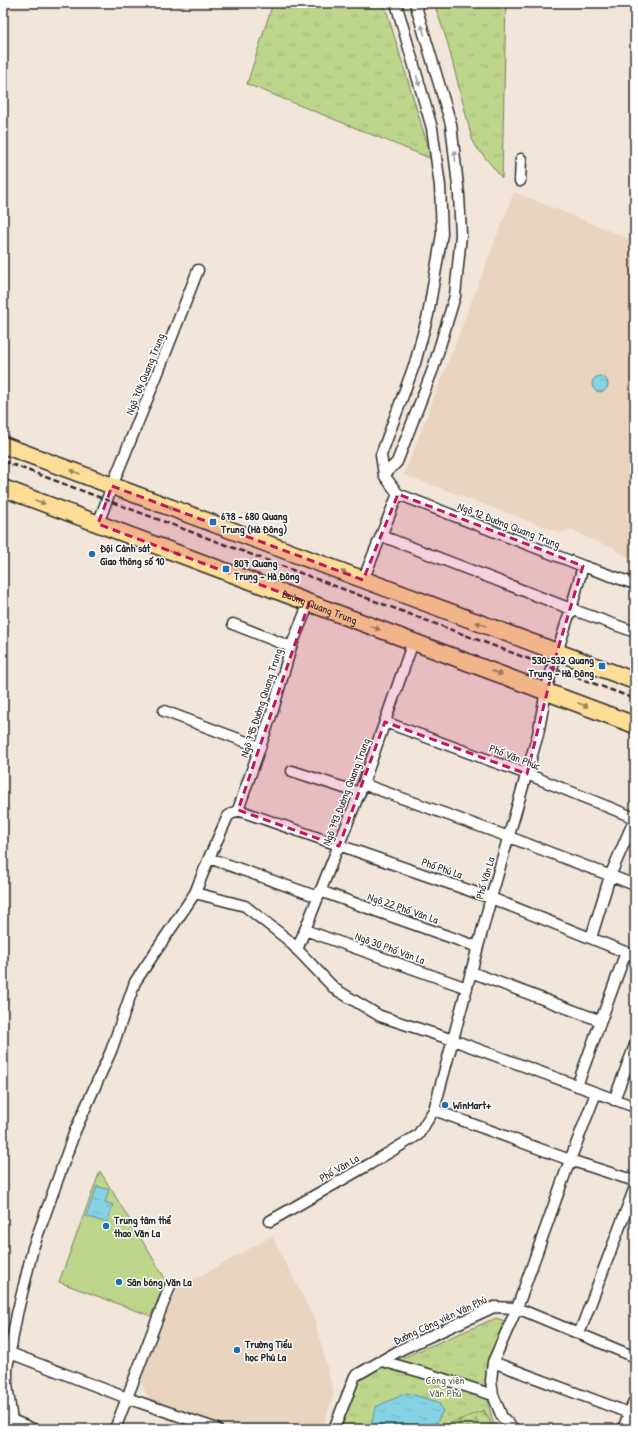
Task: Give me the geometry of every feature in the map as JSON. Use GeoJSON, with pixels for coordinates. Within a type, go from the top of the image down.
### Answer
{"type":"FeatureCollection","features":[{"type":"Feature","properties":{"kind":"highway"},"geometry":{"type":"LineString","coordinates":[[3,445],[635,681]]}},
{"type":"Feature","properties":{"kind":"highway","name":"Đường Quang Trung"},"geometry":{"type":"LineString","coordinates":[[3,488],[635,725]]}},
{"type":"Feature","properties":{"kind":"street"},"geometry":{"type":"LineString","coordinates":[[363,580],[398,494],[384,475],[381,455],[415,363],[429,309],[442,234],[440,186],[432,128],[396,3]]}},
{"type":"Feature","properties":{"kind":"street"},"geometry":{"type":"LineString","coordinates":[[384,475],[397,462],[433,369],[455,296],[461,235],[459,195],[450,124],[415,3]]}},
{"type":"Feature","properties":{"kind":"street"},"geometry":{"type":"LineString","coordinates":[[520,181],[521,159]]}},
{"type":"Feature","properties":{"kind":"street","name":"Ngõ 704 Quang Trung"},"geometry":{"type":"LineString","coordinates":[[98,524],[198,270]]}},
{"type":"Feature","properties":{"kind":"street","name":"Ngõ 12 Đường Quang Trung"},"geometry":{"type":"LineString","coordinates":[[398,494],[583,566],[635,584]]}},
{"type":"Feature","properties":{"kind":"street"},"geometry":{"type":"LineString","coordinates":[[382,536],[571,609],[635,632]]}},
{"type":"Feature","properties":{"kind":"street","name":"Phố Văn La"},"geometry":{"type":"LineString","coordinates":[[270,1221],[418,1135],[434,1110],[491,898],[538,734],[556,652],[571,609],[583,566]]}},
{"type":"Feature","properties":{"kind":"street","name":"Ngõ 795 Đường Quang Trung"},"geometry":{"type":"LineString","coordinates":[[238,810],[273,710],[292,647],[309,603]]}},
{"type":"Feature","properties":{"kind":"street"},"geometry":{"type":"LineString","coordinates":[[232,624],[292,647]]}},
{"type":"Feature","properties":{"kind":"street","name":"Ngõ 793 Đường Quang Trung"},"geometry":{"type":"LineString","coordinates":[[297,950],[361,788],[413,642]]}},
{"type":"Feature","properties":{"kind":"street"},"geometry":{"type":"LineString","coordinates":[[164,711],[260,746]]}},
{"type":"Feature","properties":{"kind":"street","name":"Phố Văn Phúc"},"geometry":{"type":"LineString","coordinates":[[385,722],[527,774],[635,818]]}},
{"type":"Feature","properties":{"kind":"street"},"geometry":{"type":"LineString","coordinates":[[292,771],[361,788],[509,837],[635,885]]}},
{"type":"Feature","properties":{"kind":"street"},"geometry":{"type":"LineString","coordinates":[[33,1429],[13,1425],[5,1385],[17,1314],[33,1248],[76,1131],[111,1051],[135,982],[195,893],[228,816],[238,810]]}},
{"type":"Feature","properties":{"kind":"street","name":"Phố Phú La"},"geometry":{"type":"LineString","coordinates":[[238,810],[491,898],[630,954]]}},
{"type":"Feature","properties":{"kind":"street"},"geometry":{"type":"LineString","coordinates":[[591,938],[610,876],[635,818]]}},
{"type":"Feature","properties":{"kind":"street","name":"Ngõ 22 Phố Văn La"},"geometry":{"type":"LineString","coordinates":[[209,858],[478,947]]}},
{"type":"Feature","properties":{"kind":"street"},"geometry":{"type":"LineString","coordinates":[[195,893],[245,906],[287,939],[335,989],[380,1016],[453,1040],[635,1107]]}},
{"type":"Feature","properties":{"kind":"street","name":"Ngõ 30 Phố Văn La"},"geometry":{"type":"LineString","coordinates":[[305,930],[467,988]]}},
{"type":"Feature","properties":{"kind":"street"},"geometry":{"type":"LineString","coordinates":[[577,1086],[601,1021],[630,954]]}},
{"type":"Feature","properties":{"kind":"street"},"geometry":{"type":"LineString","coordinates":[[471,972],[601,1021]]}},
{"type":"Feature","properties":{"kind":"street"},"geometry":{"type":"LineString","coordinates":[[614,1100],[635,1044]]}},
{"type":"Feature","properties":{"kind":"street"},"geometry":{"type":"LineString","coordinates":[[514,1429],[502,1417],[493,1395],[491,1381],[493,1362],[517,1308],[570,1160],[596,1093]]}},
{"type":"Feature","properties":{"kind":"street"},"geometry":{"type":"LineString","coordinates":[[434,1110],[570,1160],[635,1181]]}},
{"type":"Feature","properties":{"kind":"street"},"geometry":{"type":"LineString","coordinates":[[579,1334],[635,1187]]}},
{"type":"Feature","properties":{"kind":"street"},"geometry":{"type":"LineString","coordinates":[[115,1429],[170,1286]]}},
{"type":"Feature","properties":{"kind":"street","name":"Đường Công viên Văn Phú"},"geometry":{"type":"LineString","coordinates":[[334,1429],[355,1376],[402,1349],[494,1307],[517,1308],[635,1357]]}},
{"type":"Feature","properties":{"kind":"street"},"geometry":{"type":"LineString","coordinates":[[10,1353],[127,1398],[217,1429]]}},
{"type":"Feature","properties":{"kind":"street"},"geometry":{"type":"LineString","coordinates":[[382,1361],[493,1395]]}},
{"type":"Feature","properties":{"kind":"street"},"geometry":{"type":"LineString","coordinates":[[493,1362],[629,1413]]}},
{"type":"Feature","properties":{"kind":"street"},"geometry":{"type":"LineString","coordinates":[[623,1429],[635,1399]]}},
{"type":"Feature","properties":{"kind":"highlighted area"},"geometry":{"type":"Polygon","coordinates":[[[112,486],[363,580],[398,494],[583,566],[557,652],[527,774],[385,722],[339,846],[238,810],[309,603],[98,524],[112,486]]]}},
{"type":"Feature","properties":{"kind":"shaded area"},"geometry":{"type":"Polygon","coordinates":[[[514,192],[635,241],[635,560],[617,552],[614,548],[591,540],[573,530],[560,533],[404,475],[514,192]]]}},
{"type":"Feature","properties":{"kind":"shaded area","name":"Trường Tiểu học Phú La"},"geometry":{"type":"Polygon","coordinates":[[[272,1236],[315,1321],[334,1394],[322,1429],[238,1429],[149,1400],[140,1380],[177,1289],[272,1236]]]}},
{"type":"Feature","properties":{"kind":"green space"},"geometry":{"type":"Polygon","coordinates":[[[273,3],[384,3],[432,159],[247,84],[273,3]]]}},
{"type":"Feature","properties":{"kind":"green space"},"geometry":{"type":"Polygon","coordinates":[[[434,3],[506,3],[502,178],[473,143],[447,41],[434,3]]]}},
{"type":"Feature","properties":{"kind":"green space","name":"Trung tâm thể thao Văn La"},"geometry":{"type":"Polygon","coordinates":[[[100,1171],[166,1280],[151,1316],[59,1282],[100,1171]]]}},
{"type":"Feature","properties":{"kind":"green space","name":"Công viên Văn Phú"},"geometry":{"type":"Polygon","coordinates":[[[496,1318],[505,1321],[491,1363],[488,1401],[493,1422],[500,1429],[340,1429],[360,1379],[376,1369],[496,1318]]]}},
{"type":"Feature","properties":{"kind":"green space"},"geometry":{"type":"Polygon","coordinates":[[[484,1410],[494,1429],[436,1429],[484,1410]]]}},
{"type":"Feature","properties":{"kind":"water"},"geometry":{"type":"Polygon","coordinates":[[[600,376],[606,378],[608,384],[606,390],[600,392],[594,390],[592,384],[594,378],[600,376]]]}},
{"type":"Feature","properties":{"kind":"water"},"geometry":{"type":"Polygon","coordinates":[[[97,1186],[109,1190],[105,1202],[113,1205],[107,1223],[86,1216],[97,1186]]]}},
{"type":"Feature","properties":{"kind":"water"},"geometry":{"type":"Polygon","coordinates":[[[407,1393],[438,1402],[443,1411],[437,1422],[422,1429],[369,1429],[377,1406],[407,1393]]]}},
{"type":"Feature","properties":{"kind":"railway"},"geometry":{"type":"LineString","coordinates":[[3,461],[635,699]]}},
{"type":"Feature","properties":{"kind":"place","name":"678 - 680 Quang Trung (Hà Đông)"},"geometry":{"type":"Point","coordinates":[213,522]}},
{"type":"Feature","properties":{"kind":"place","name":"Đội Cảnh sát Giao thông số 10"},"geometry":{"type":"Point","coordinates":[92,554]}},
{"type":"Feature","properties":{"kind":"place","name":"807 Quang Trung - Hà Đông"},"geometry":{"type":"Point","coordinates":[226,569]}},
{"type":"Feature","properties":{"kind":"place","name":"530-532 Quang Trung - Hà Đông"},"geometry":{"type":"Point","coordinates":[602,666]}},
{"type":"Feature","properties":{"kind":"place","name":"WinMart+"},"geometry":{"type":"Point","coordinates":[445,1105]}},
{"type":"Feature","properties":{"kind":"place","name":"Trung tâm thể thao Văn La"},"geometry":{"type":"Point","coordinates":[106,1226]}},
{"type":"Feature","properties":{"kind":"place","name":"Sân bóng Văn La"},"geometry":{"type":"Point","coordinates":[119,1282]}},
{"type":"Feature","properties":{"kind":"place","name":"Trường Tiểu học Phú La"},"geometry":{"type":"Point","coordinates":[237,1350]}}]}
